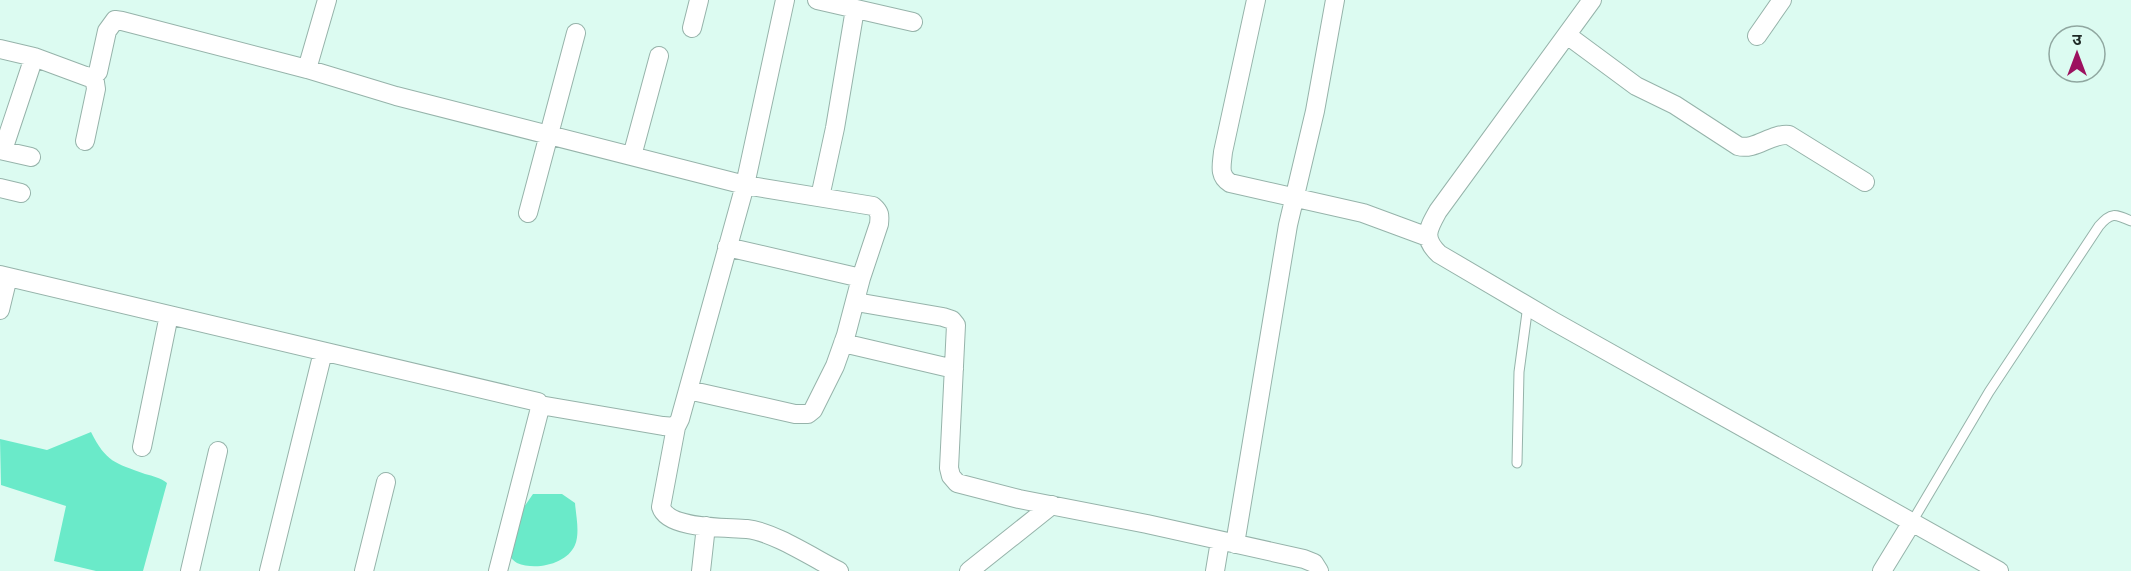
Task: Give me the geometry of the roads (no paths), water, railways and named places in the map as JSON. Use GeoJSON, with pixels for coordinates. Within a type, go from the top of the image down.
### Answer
{"type":"FeatureCollection","features":[{"type":"Feature","properties":{"kind":"street"},"geometry":{"type":"LineString","coordinates":[[307,69],[327,0]]}},
{"type":"Feature","properties":{"kind":"street"},"geometry":{"type":"LineString","coordinates":[[692,28],[699,0]]}},
{"type":"Feature","properties":{"kind":"street"},"geometry":{"type":"LineString","coordinates":[[785,0],[745,185],[676,427],[663,496],[663,512],[666,516],[686,524],[760,531],[838,571]]}},
{"type":"Feature","properties":{"kind":"street"},"geometry":{"type":"LineString","coordinates":[[817,0],[913,22]]}},
{"type":"Feature","properties":{"kind":"street"},"geometry":{"type":"LineString","coordinates":[[1256,0],[1223,152],[1224,180],[1294,199],[1363,213],[1428,237]]}},
{"type":"Feature","properties":{"kind":"street"},"geometry":{"type":"LineString","coordinates":[[1215,571],[1228,543],[1286,237],[1315,111],[1335,0]]}},
{"type":"Feature","properties":{"kind":"street"},"geometry":{"type":"LineString","coordinates":[[1592,0],[1438,211],[1430,226],[1428,237],[1430,244],[1439,254],[1553,321],[1999,571]]}},
{"type":"Feature","properties":{"kind":"street"},"geometry":{"type":"LineString","coordinates":[[1757,36],[1782,0]]}},
{"type":"Feature","properties":{"kind":"street"},"geometry":{"type":"LineString","coordinates":[[820,197],[835,128],[855,9]]}},
{"type":"Feature","properties":{"kind":"street"},"geometry":{"type":"LineString","coordinates":[[0,49],[94,76],[98,72],[107,31],[115,20],[307,69],[396,96],[745,185],[873,206],[880,215],[856,302],[835,366],[813,410],[808,414],[795,414],[688,390]]}},
{"type":"Feature","properties":{"kind":"street"},"geometry":{"type":"LineString","coordinates":[[528,213],[576,33]]}},
{"type":"Feature","properties":{"kind":"street"},"geometry":{"type":"LineString","coordinates":[[1567,35],[1636,87],[1674,105],[1738,146],[1749,146],[1775,136],[1789,135],[1865,182]]}},
{"type":"Feature","properties":{"kind":"street"},"geometry":{"type":"LineString","coordinates":[[632,156],[659,56]]}},
{"type":"Feature","properties":{"kind":"street"},"geometry":{"type":"LineString","coordinates":[[31,157],[2,150],[34,57]]}},
{"type":"Feature","properties":{"kind":"street"},"geometry":{"type":"LineString","coordinates":[[85,141],[96,89],[94,76]]}},
{"type":"Feature","properties":{"kind":"street"},"geometry":{"type":"LineString","coordinates":[[0,188],[21,193]]}},
{"type":"Feature","properties":{"kind":"street"},"geometry":{"type":"LineString","coordinates":[[728,247],[861,278]]}},
{"type":"Feature","properties":{"kind":"street"},"geometry":{"type":"LineString","coordinates":[[0,310],[4,276],[535,400],[540,405],[676,427]]}},
{"type":"Feature","properties":{"kind":"street"},"geometry":{"type":"LineString","coordinates":[[856,302],[943,317],[952,320],[956,326],[949,468],[951,476],[957,483],[1304,559],[1314,563],[1319,571]]}},
{"type":"Feature","properties":{"kind":"street"},"geometry":{"type":"LineString","coordinates":[[142,447],[169,315]]}},
{"type":"Feature","properties":{"kind":"street"},"geometry":{"type":"LineString","coordinates":[[843,343],[954,369]]}},
{"type":"Feature","properties":{"kind":"street"},"geometry":{"type":"LineString","coordinates":[[269,571],[323,352]]}},
{"type":"Feature","properties":{"kind":"street"},"geometry":{"type":"LineString","coordinates":[[498,571],[540,405]]}},
{"type":"Feature","properties":{"kind":"street"},"geometry":{"type":"LineString","coordinates":[[190,571],[218,451]]}},
{"type":"Feature","properties":{"kind":"street"},"geometry":{"type":"LineString","coordinates":[[364,571],[386,482]]}},
{"type":"Feature","properties":{"kind":"street"},"geometry":{"type":"LineString","coordinates":[[969,571],[1052,505]]}},
{"type":"Feature","properties":{"kind":"street"},"geometry":{"type":"LineString","coordinates":[[1882,571],[1911,522]]}},
{"type":"Feature","properties":{"kind":"street"},"geometry":{"type":"LineString","coordinates":[[701,571],[706,526]]}},
{"type":"Feature","properties":{"kind":"lane"},"geometry":{"type":"LineString","coordinates":[[1911,522],[1989,392],[2099,226],[2106,218],[2116,215],[2131,221]]}},
{"type":"Feature","properties":{"kind":"lane"},"geometry":{"type":"LineString","coordinates":[[1516,463],[1519,372],[1528,305]]}}]}
